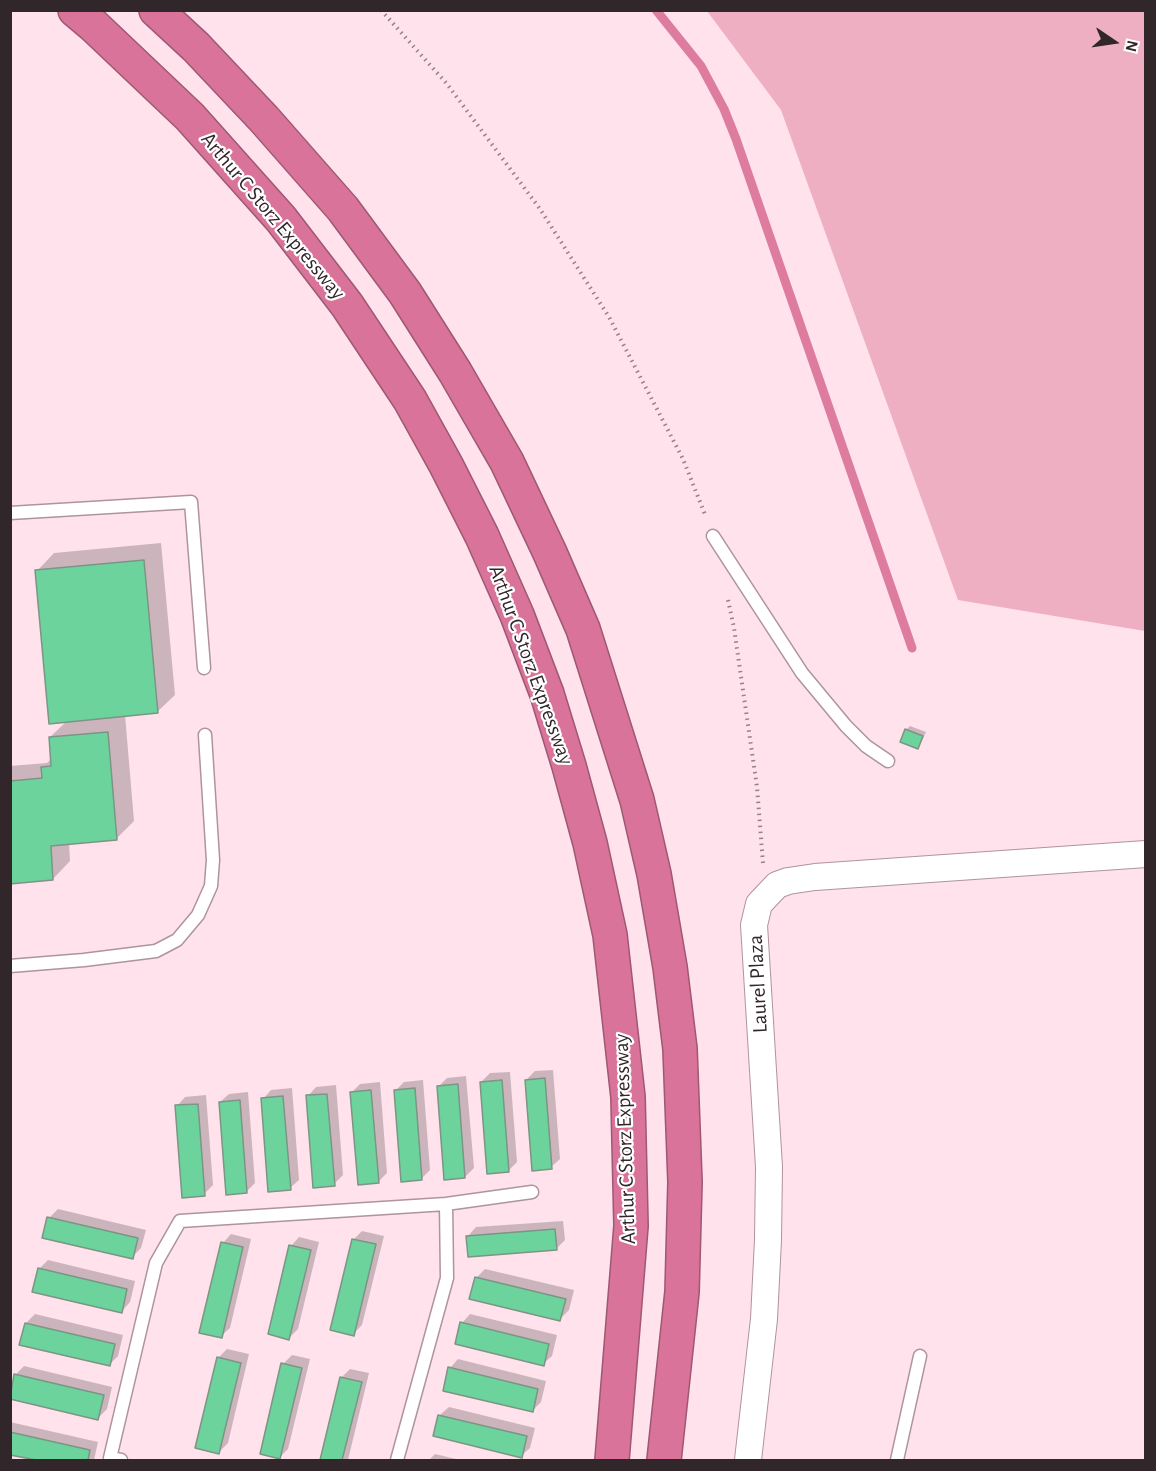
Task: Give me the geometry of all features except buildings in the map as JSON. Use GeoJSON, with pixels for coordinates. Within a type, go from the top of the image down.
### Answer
{"type":"FeatureCollection","features":[{"type":"Feature","properties":{"kind":"highway","name":"Arthur C Storz Expressway"},"geometry":{"type":"LineString","coordinates":[[75,10],[190,117],[281,219],[346,305],[410,400],[446,465],[517,615],[543,684],[572,777],[610,935],[628,1096],[631,1226],[622,1362],[612,1461]]}},
{"type":"Feature","properties":{"kind":"highway"},"geometry":{"type":"LineString","coordinates":[[156,10],[196,47],[335,200],[405,293],[455,372],[507,462],[550,552],[583,630],[637,800],[654,874],[668,955],[680,1049],[685,1182],[682,1292],[664,1461]]}},
{"type":"Feature","properties":{"kind":"street","name":"Laurel Plaza"},"geometry":{"type":"LineString","coordinates":[[748,1461],[763,1330],[768,1240],[769,1167],[754,926],[759,904],[777,885],[815,877],[1146,854]]}},
{"type":"Feature","properties":{"kind":"lane"},"geometry":{"type":"LineString","coordinates":[[10,513],[191,502],[204,668]]}},
{"type":"Feature","properties":{"kind":"lane"},"geometry":{"type":"LineString","coordinates":[[713,536],[802,673],[846,726],[866,746],[888,761]]}},
{"type":"Feature","properties":{"kind":"lane"},"geometry":{"type":"LineString","coordinates":[[10,966],[156,951],[177,940],[198,915],[211,886],[213,860],[205,735]]}},
{"type":"Feature","properties":{"kind":"lane"},"geometry":{"type":"LineString","coordinates":[[113,1460],[156,1263],[180,1221],[446,1204],[532,1192]]}},
{"type":"Feature","properties":{"kind":"lane"},"geometry":{"type":"LineString","coordinates":[[397,1461],[447,1278],[446,1204]]}},
{"type":"Feature","properties":{"kind":"lane"},"geometry":{"type":"LineString","coordinates":[[897,1461],[920,1356]]}},
{"type":"Feature","properties":{"kind":"path"},"geometry":{"type":"LineString","coordinates":[[381,10],[447,84],[540,209],[609,318],[683,459],[713,536]]}},
{"type":"Feature","properties":{"kind":"path"},"geometry":{"type":"LineString","coordinates":[[726,593],[734,628],[755,776],[762,850]]}},
{"type":"Feature","properties":{"kind":"shaded area"},"geometry":{"type":"Polygon","coordinates":[[[707,11],[1145,11],[1145,631],[958,600],[781,110],[707,11]]]}},
{"type":"Feature","properties":{"kind":"waterway"},"geometry":{"type":"LineString","coordinates":[[656,10],[701,66],[724,109],[912,648]]}}]}
